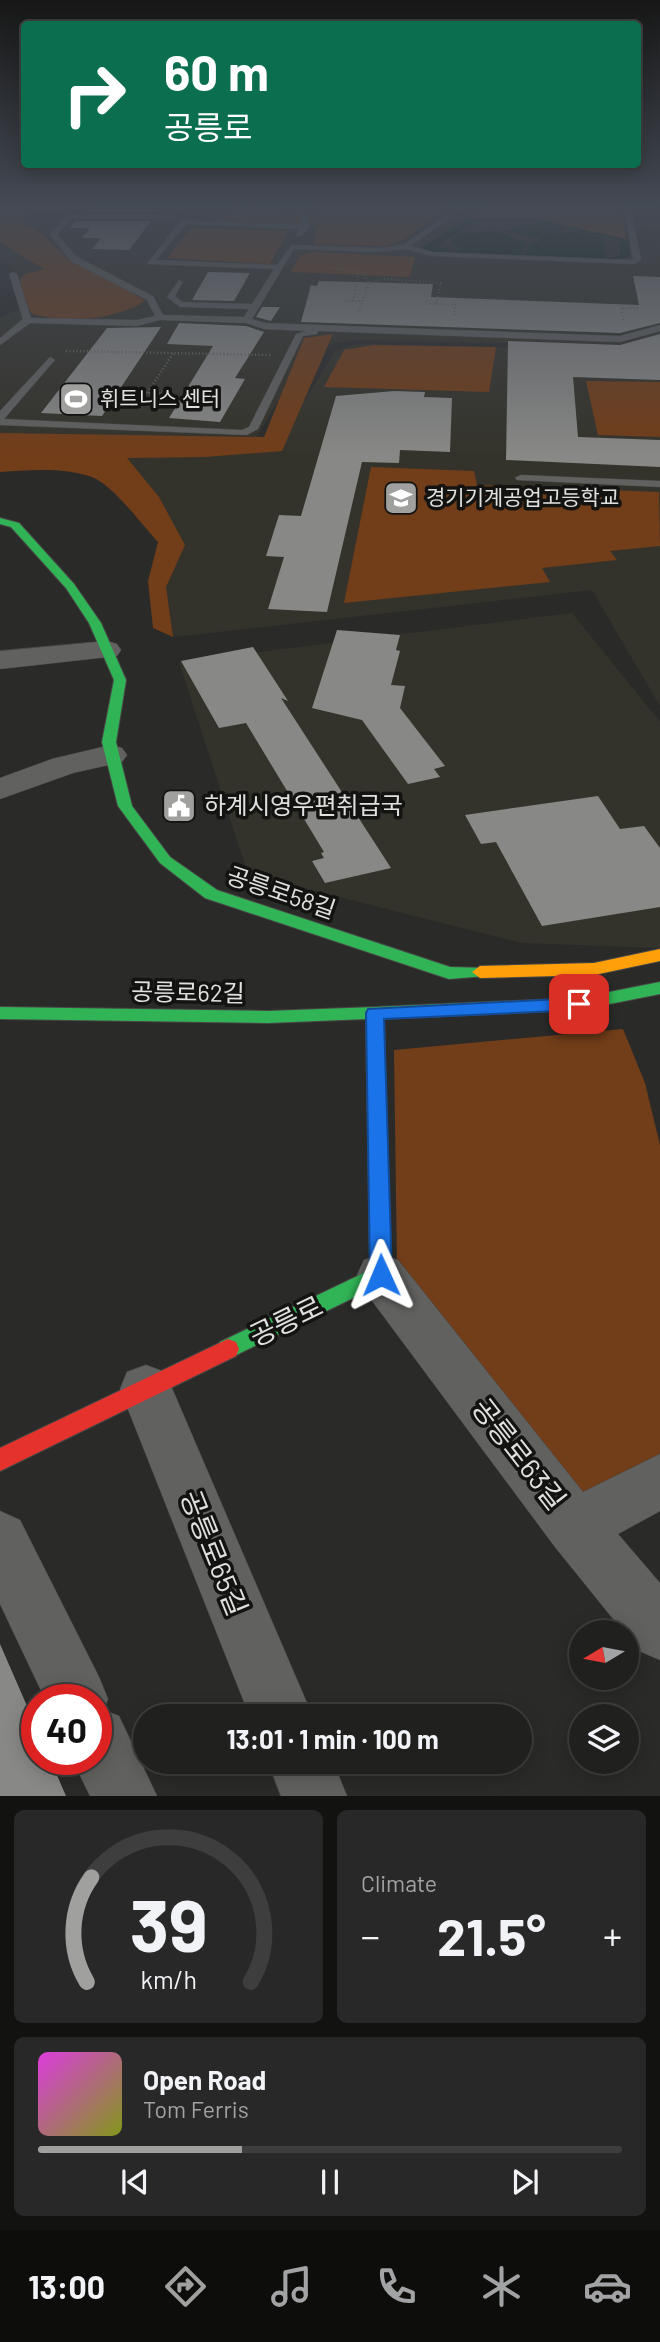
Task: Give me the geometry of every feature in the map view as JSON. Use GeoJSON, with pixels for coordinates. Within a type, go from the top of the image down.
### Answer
{"type":"FeatureCollection","features":[{"type":"Feature","properties":{"kind":"street","name":"공릉로58길"},"geometry":{"type":"LineString","coordinates":[[0,521],[15,525],[70,586],[95,623],[120,680],[109,742],[125,806],[165,860],[211,894],[449,973],[594,969],[660,955]]}},
{"type":"Feature","properties":{"kind":"street"},"geometry":{"type":"LineString","coordinates":[[0,660],[107,650]]}},
{"type":"Feature","properties":{"kind":"street"},"geometry":{"type":"LineString","coordinates":[[0,789],[64,766],[111,755]]}},
{"type":"Feature","properties":{"kind":"street"},"geometry":{"type":"LineString","coordinates":[[381,1275],[375,1013],[579,1004],[660,988]]}},
{"type":"Feature","properties":{"kind":"street","name":"공릉로62길"},"geometry":{"type":"LineString","coordinates":[[0,1013],[268,1017],[375,1013]]}},
{"type":"Feature","properties":{"kind":"street","name":"공릉로"},"geometry":{"type":"LineString","coordinates":[[0,1460],[381,1275]]}},
{"type":"Feature","properties":{"kind":"street","name":"공릉로63길"},"geometry":{"type":"LineString","coordinates":[[381,1275],[575,1528],[660,1630]]}},
{"type":"Feature","properties":{"kind":"street","name":"공릉로65길"},"geometry":{"type":"LineString","coordinates":[[146,1389],[277,1704]]}},
{"type":"Feature","properties":{"kind":"street"},"geometry":{"type":"LineString","coordinates":[[575,1528],[660,1481]]}},
{"type":"Feature","properties":{"kind":"street"},"geometry":{"type":"LineString","coordinates":[[0,1540],[70,1684]]}},
{"type":"Feature","properties":{"kind":"street"},"geometry":{"type":"LineString","coordinates":[[112,1772],[124,1796]]}},
{"type":"Feature","properties":{"kind":"street"},"geometry":{"type":"LineString","coordinates":[[305,1774],[314,1796]]}},
{"type":"Feature","properties":{"kind":"lane"},"geometry":{"type":"LineString","coordinates":[[18,289],[28,320]]}},
{"type":"Feature","properties":{"kind":"lane"},"geometry":{"type":"LineString","coordinates":[[132,289],[150,298],[160,317]]}},
{"type":"Feature","properties":{"kind":"lane"},"geometry":{"type":"LineString","coordinates":[[175,289],[171,297],[180,304],[255,307]]}},
{"type":"Feature","properties":{"kind":"lane"},"geometry":{"type":"LineString","coordinates":[[247,320],[265,289]]}},
{"type":"Feature","properties":{"kind":"lane"},"geometry":{"type":"LineString","coordinates":[[0,342],[28,320],[136,323],[160,317],[247,320],[264,326],[620,339],[660,328]]}},
{"type":"Feature","properties":{"kind":"lane"},"geometry":{"type":"LineString","coordinates":[[0,419],[228,435],[253,429],[300,334],[328,329]]}},
{"type":"Feature","properties":{"kind":"lane"},"geometry":{"type":"LineString","coordinates":[[0,419],[50,360]]}},
{"type":"Feature","properties":{"kind":"lane"},"geometry":{"type":"LineString","coordinates":[[522,478],[660,484]]}},
{"type":"Feature","properties":{"kind":"path"},"geometry":{"type":"LineString","coordinates":[[352,301],[355,289]]}},
{"type":"Feature","properties":{"kind":"path"},"geometry":{"type":"LineString","coordinates":[[354,330],[367,289]]}},
{"type":"Feature","properties":{"kind":"path"},"geometry":{"type":"LineString","coordinates":[[436,304],[440,289]]}},
{"type":"Feature","properties":{"kind":"path"},"geometry":{"type":"LineString","coordinates":[[345,301],[363,301]]}},
{"type":"Feature","properties":{"kind":"path"},"geometry":{"type":"LineString","coordinates":[[430,304],[456,305]]}},
{"type":"Feature","properties":{"kind":"path"},"geometry":{"type":"LineString","coordinates":[[123,352],[131,342]]}},
{"type":"Feature","properties":{"kind":"path"},"geometry":{"type":"LineString","coordinates":[[58,351],[289,356]]}},
{"type":"Feature","properties":{"kind":"path"},"geometry":{"type":"LineString","coordinates":[[147,393],[173,354]]}},
{"type":"Feature","properties":{"kind":"path"},"geometry":{"type":"LineString","coordinates":[[118,391],[169,394],[143,431]]}},
{"type":"Feature","properties":{"kind":"shaded area"},"geometry":{"type":"Polygon","coordinates":[[[21,289],[126,289],[145,301],[132,308],[104,316],[61,319],[32,314],[21,289]]]}},
{"type":"Feature","properties":{"kind":"shaded area"},"geometry":{"type":"Polygon","coordinates":[[[33,289],[660,289],[660,346],[352,340],[311,348],[253,442],[0,442],[0,318],[37,301],[33,289]]]}},
{"type":"Feature","properties":{"kind":"shaded area"},"geometry":{"type":"Polygon","coordinates":[[[333,334],[282,451],[205,457],[127,458],[159,497],[185,545],[166,587],[173,637],[153,628],[148,581],[158,542],[118,496],[100,481],[81,474],[46,470],[0,472],[0,433],[264,437],[304,338],[333,334]]]}},
{"type":"Feature","properties":{"kind":"shaded area","name":"경기기계공업고등학교"},"geometry":{"type":"Polygon","coordinates":[[[358,344],[660,351],[660,706],[592,590],[173,637],[157,612],[169,539],[86,445],[275,448],[336,350],[358,344]]]}},
{"type":"Feature","properties":{"kind":"shaded area"},"geometry":{"type":"Polygon","coordinates":[[[374,345],[496,347],[489,392],[324,387],[344,350],[374,345]]]}},
{"type":"Feature","properties":{"kind":"shaded area"},"geometry":{"type":"Polygon","coordinates":[[[586,381],[660,382],[660,437],[598,435],[586,381]]]}},
{"type":"Feature","properties":{"kind":"shaded area"},"geometry":{"type":"Polygon","coordinates":[[[371,467],[474,471],[477,485],[659,492],[660,546],[610,551],[617,560],[542,568],[550,582],[344,603],[371,467]]]}},
{"type":"Feature","properties":{"kind":"shaded area"},"geometry":{"type":"Polygon","coordinates":[[[572,613],[660,722],[660,948],[522,943],[248,874],[179,662],[572,613]]]}},
{"type":"Feature","properties":{"kind":"shaded area"},"geometry":{"type":"Polygon","coordinates":[[[623,1029],[645,1083],[660,1145],[660,1463],[580,1504],[397,1268],[394,1050],[623,1029]]]}},
{"type":"Feature","properties":{"kind":"building"},"geometry":{"type":"Polygon","coordinates":[[[198,289],[241,289],[234,301],[192,300],[198,289]]]}},
{"type":"Feature","properties":{"kind":"building"},"geometry":{"type":"Polygon","coordinates":[[[310,289],[432,289],[431,297],[639,305],[636,289],[660,289],[660,323],[620,333],[301,322],[310,289]]]}},
{"type":"Feature","properties":{"kind":"building"},"geometry":{"type":"Polygon","coordinates":[[[262,307],[280,307],[271,321],[256,317],[262,307]]]}},
{"type":"Feature","properties":{"kind":"building"},"geometry":{"type":"Polygon","coordinates":[[[179,323],[246,326],[264,332],[235,378],[245,379],[220,422],[169,418],[213,346],[167,344],[179,323]]]}},
{"type":"Feature","properties":{"kind":"building"},"geometry":{"type":"Polygon","coordinates":[[[161,327],[102,416],[41,413],[107,328],[161,327]]]}},
{"type":"Feature","properties":{"kind":"building"},"geometry":{"type":"Polygon","coordinates":[[[660,334],[660,380],[573,377],[578,437],[660,440],[660,467],[506,460],[508,341],[620,345],[660,334]]]}},
{"type":"Feature","properties":{"kind":"building"},"geometry":{"type":"Polygon","coordinates":[[[394,391],[425,392],[424,397],[452,398],[450,452],[400,450],[399,463],[362,462],[327,612],[268,609],[284,557],[266,556],[279,515],[301,516],[336,396],[394,391]]]}},
{"type":"Feature","properties":{"kind":"building"},"geometry":{"type":"Polygon","coordinates":[[[337,630],[400,635],[396,650],[400,651],[391,685],[405,686],[400,708],[445,766],[434,769],[440,777],[408,784],[362,720],[312,708],[337,630]]]}},
{"type":"Feature","properties":{"kind":"building"},"geometry":{"type":"Polygon","coordinates":[[[253,647],[288,701],[281,698],[391,868],[325,883],[312,861],[324,858],[321,853],[324,852],[246,723],[219,728],[181,661],[253,647]]]}},
{"type":"Feature","properties":{"kind":"building"},"geometry":{"type":"Polygon","coordinates":[[[598,796],[620,829],[644,826],[660,848],[660,907],[542,926],[496,842],[481,844],[465,815],[598,796]]]}},
{"type":"Feature","properties":{"kind":"building"},"geometry":{"type":"Polygon","coordinates":[[[0,1644],[21,1692],[21,1775],[57,1775],[66,1796],[0,1796],[0,1644]]]}},
{"type":"Feature","properties":{"kind":"traffic: fast"},"geometry":{"type":"LineString","coordinates":[[0,521],[15,525],[70,586],[95,623],[120,680],[109,742],[125,806],[165,860],[211,894],[449,973],[480,972]]}},
{"type":"Feature","properties":{"kind":"traffic: fast"},"geometry":{"type":"LineString","coordinates":[[0,1013],[268,1017],[375,1013],[579,1004],[660,988]]}},
{"type":"Feature","properties":{"kind":"traffic: fast"},"geometry":{"type":"LineString","coordinates":[[228,1349],[381,1275],[375,1013]]}},
{"type":"Feature","properties":{"kind":"traffic: slow"},"geometry":{"type":"LineString","coordinates":[[480,972],[594,969],[660,955]]}},
{"type":"Feature","properties":{"kind":"traffic: jam"},"geometry":{"type":"LineString","coordinates":[[0,1460],[228,1349]]}},
{"type":"Feature","properties":{"kind":"place","name":"휘트니스 센터"},"geometry":{"type":"Point","coordinates":[76,399]}},
{"type":"Feature","properties":{"kind":"place","name":"경기기계공업고등학교"},"geometry":{"type":"Point","coordinates":[401,498]}},
{"type":"Feature","properties":{"kind":"place","name":"하계시영우편취급국"},"geometry":{"type":"Point","coordinates":[179,806]}},
{"type":"Feature","properties":{"kind":"route"},"geometry":{"type":"LineString","coordinates":[[381,1275],[375,1013],[579,1004]]}}]}
